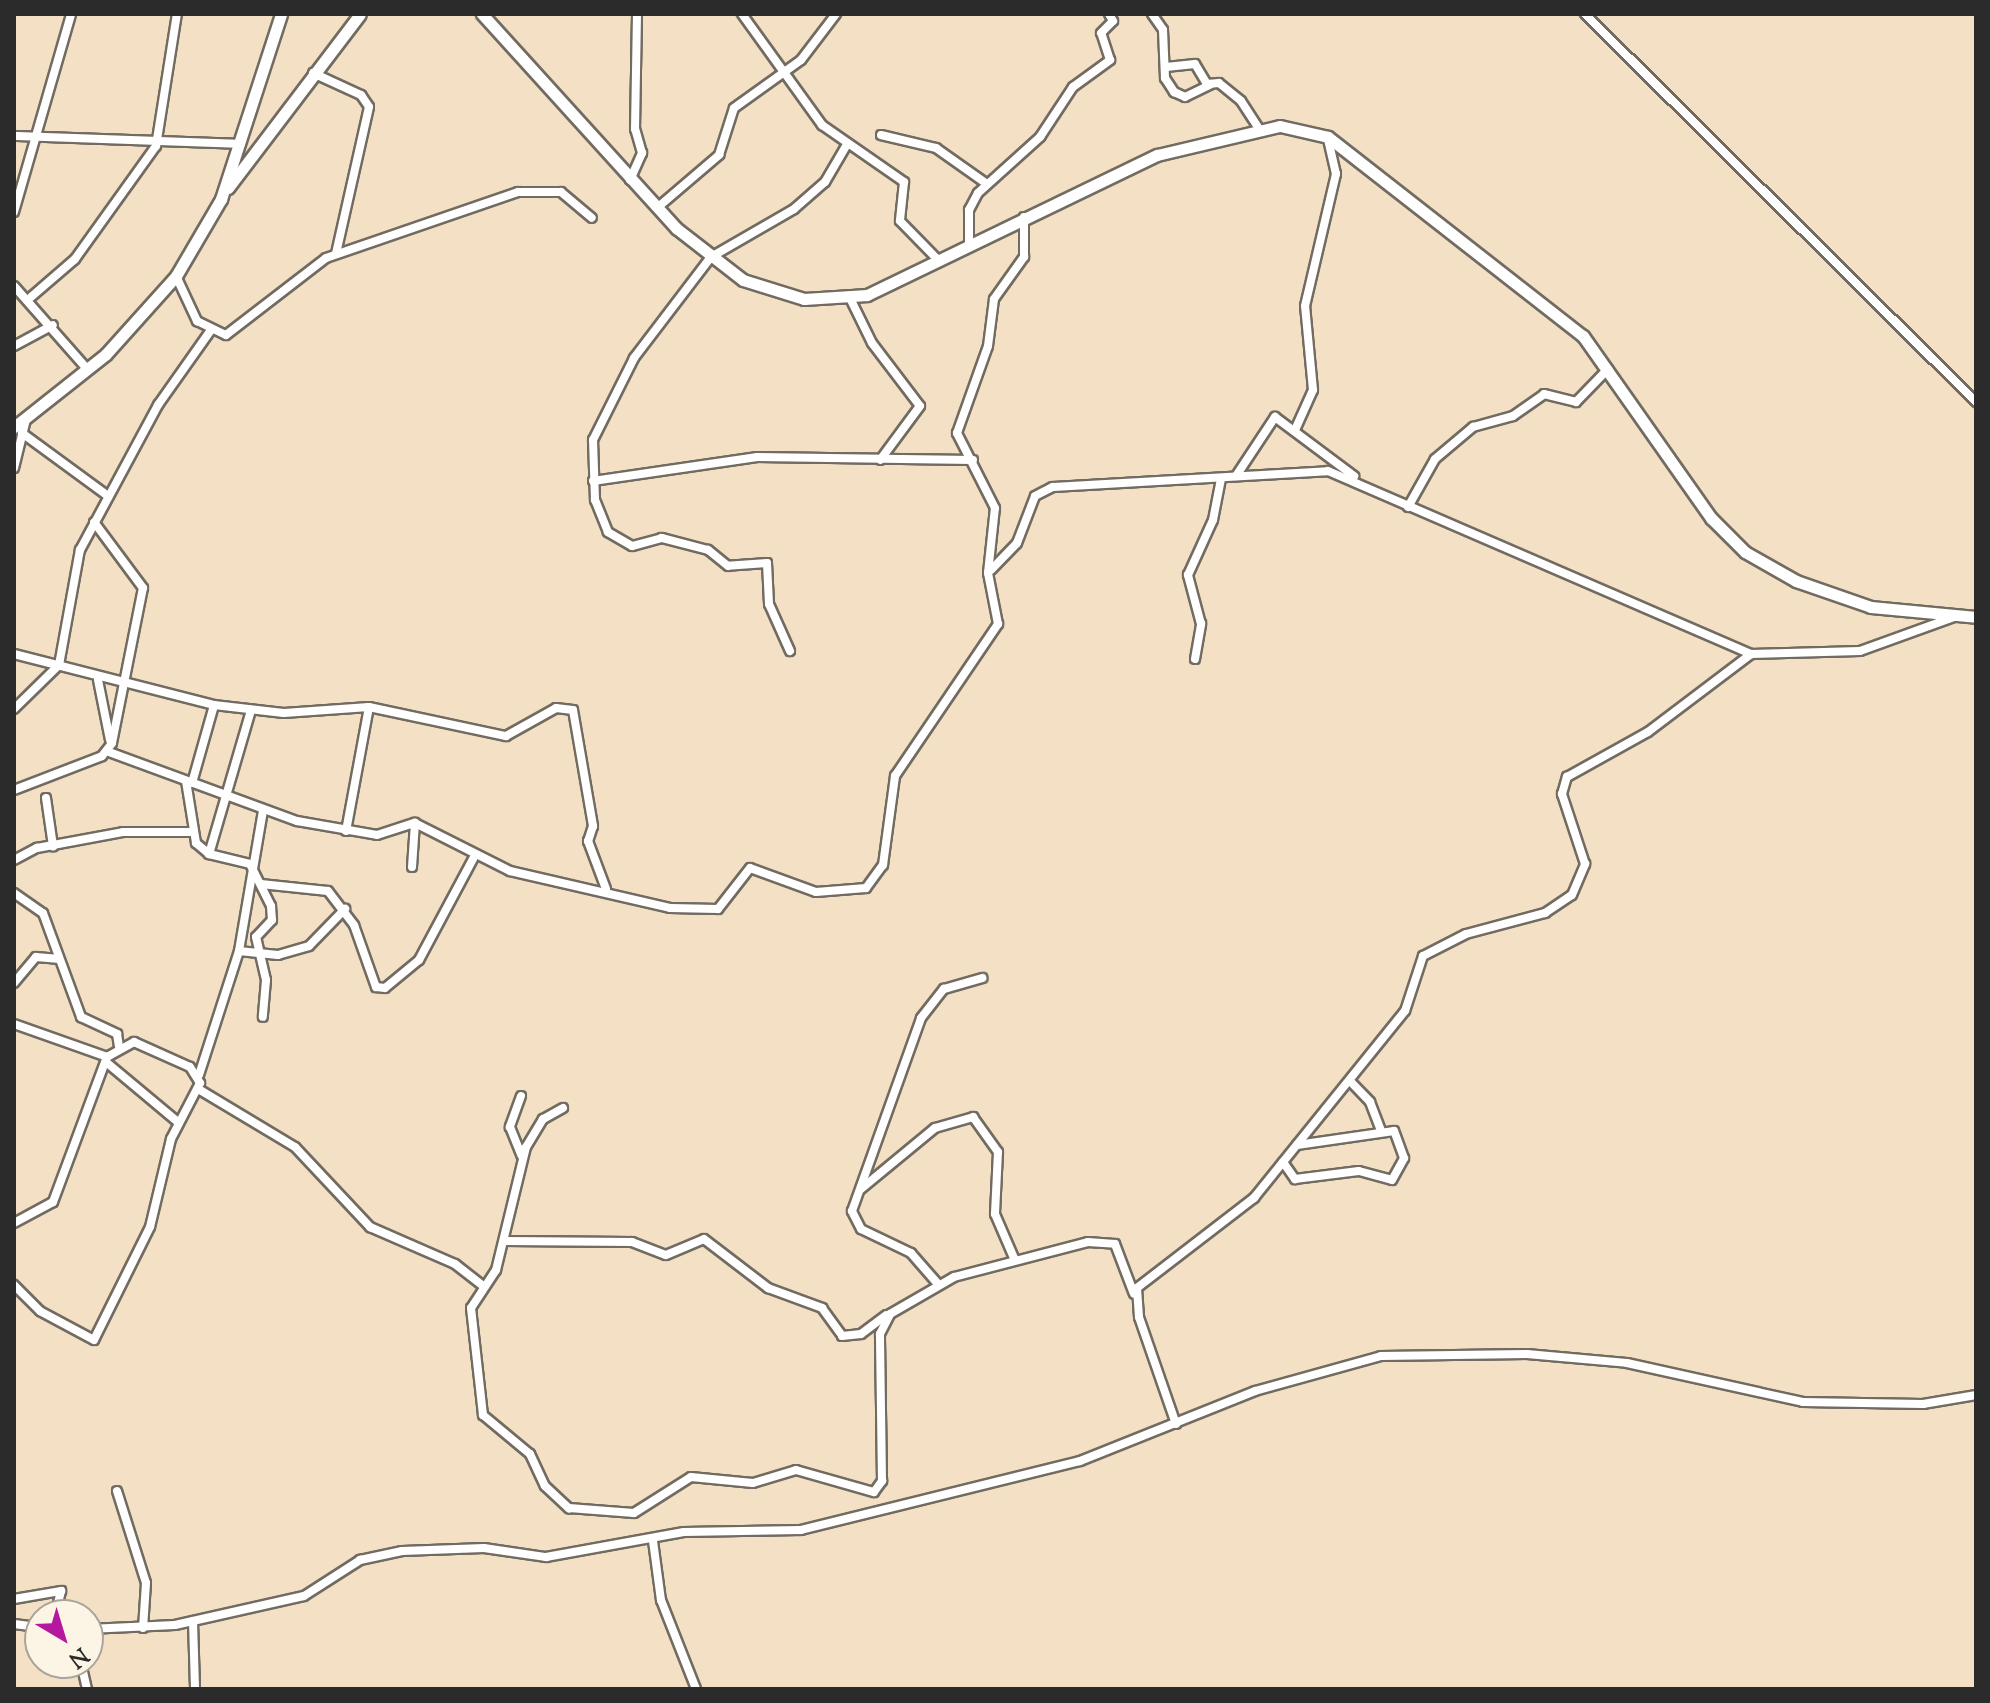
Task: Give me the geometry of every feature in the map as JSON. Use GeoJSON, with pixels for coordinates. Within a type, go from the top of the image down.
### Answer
{"type":"FeatureCollection","features":[{"type":"Feature","properties":{"kind":"main road"},"geometry":{"type":"LineString","coordinates":[[221,199],[281,14]]}},
{"type":"Feature","properties":{"kind":"main road"},"geometry":{"type":"LineString","coordinates":[[482,14],[630,180],[711,257],[743,280],[804,299],[849,296],[939,261],[1024,217],[1157,155],[1259,129],[1297,127],[1328,137],[1556,312],[1608,368],[1711,518],[1745,552],[1796,581],[1871,607],[1976,617]]}},
{"type":"Feature","properties":{"kind":"main road"},"geometry":{"type":"LineString","coordinates":[[18,430],[26,419],[88,370],[176,276],[221,199],[312,72],[358,15]]}},
{"type":"Feature","properties":{"kind":"street"},"geometry":{"type":"LineString","coordinates":[[14,212],[71,14]]}},
{"type":"Feature","properties":{"kind":"street"},"geometry":{"type":"LineString","coordinates":[[31,297],[75,259],[156,146],[177,14]]}},
{"type":"Feature","properties":{"kind":"street"},"geometry":{"type":"LineString","coordinates":[[630,180],[642,153],[635,129],[637,14]]}},
{"type":"Feature","properties":{"kind":"street"},"geometry":{"type":"LineString","coordinates":[[742,14],[781,71],[846,146],[904,182],[900,221],[939,261]]}},
{"type":"Feature","properties":{"kind":"street"},"geometry":{"type":"LineString","coordinates":[[657,208],[713,161],[734,108],[781,71],[801,60],[836,14]]}},
{"type":"Feature","properties":{"kind":"street"},"geometry":{"type":"LineString","coordinates":[[969,246],[969,210],[987,184],[1040,137],[1073,87],[1107,63],[1101,33],[1113,21],[1109,14]]}},
{"type":"Feature","properties":{"kind":"street"},"geometry":{"type":"LineString","coordinates":[[1152,14],[1163,30],[1166,81],[1181,97],[1219,83],[1241,101],[1259,129]]}},
{"type":"Feature","properties":{"kind":"street"},"geometry":{"type":"LineString","coordinates":[[1585,14],[1976,402]]}},
{"type":"Feature","properties":{"kind":"street"},"geometry":{"type":"LineString","coordinates":[[1166,67],[1195,64],[1210,85]]}},
{"type":"Feature","properties":{"kind":"street"},"geometry":{"type":"LineString","coordinates":[[312,72],[361,95],[369,107],[336,253]]}},
{"type":"Feature","properties":{"kind":"street"},"geometry":{"type":"LineString","coordinates":[[881,135],[936,148],[987,184]]}},
{"type":"Feature","properties":{"kind":"street"},"geometry":{"type":"LineString","coordinates":[[14,136],[156,146],[240,144]]}},
{"type":"Feature","properties":{"kind":"street"},"geometry":{"type":"LineString","coordinates":[[1295,430],[1313,390],[1305,306],[1336,174],[1328,137]]}},
{"type":"Feature","properties":{"kind":"street"},"geometry":{"type":"LineString","coordinates":[[790,651],[768,597],[771,565],[728,566],[708,550],[671,539],[627,545],[602,522],[593,481],[593,440],[607,402],[711,257],[794,209],[825,182],[846,146]]}},
{"type":"Feature","properties":{"kind":"street"},"geometry":{"type":"LineString","coordinates":[[176,276],[197,321],[211,330],[231,334],[297,274],[336,253],[533,188],[561,192],[592,218]]}},
{"type":"Feature","properties":{"kind":"street"},"geometry":{"type":"LineString","coordinates":[[14,790],[110,751],[263,810],[346,831],[377,835],[415,823],[510,871],[705,910],[726,905],[750,868],[816,892],[866,888],[883,865],[895,776],[998,624],[988,573],[995,508],[973,460],[959,439],[961,411],[986,352],[997,291],[1024,257],[1024,217]]}},
{"type":"Feature","properties":{"kind":"street"},"geometry":{"type":"LineString","coordinates":[[14,286],[31,297],[88,370]]}},
{"type":"Feature","properties":{"kind":"street"},"geometry":{"type":"LineString","coordinates":[[849,296],[872,343],[920,406],[880,460]]}},
{"type":"Feature","properties":{"kind":"street"},"geometry":{"type":"LineString","coordinates":[[14,346],[53,325]]}},
{"type":"Feature","properties":{"kind":"street"},"geometry":{"type":"LineString","coordinates":[[14,709],[61,660],[73,569],[94,522],[211,330]]}},
{"type":"Feature","properties":{"kind":"street"},"geometry":{"type":"LineString","coordinates":[[1408,507],[1435,459],[1477,424],[1513,416],[1544,394],[1576,402],[1608,368]]}},
{"type":"Feature","properties":{"kind":"street"},"geometry":{"type":"LineString","coordinates":[[1236,476],[1271,418],[1295,430],[1358,479],[1469,538],[1534,555],[1641,612],[1751,654],[1847,653],[1926,633],[1954,617]]}},
{"type":"Feature","properties":{"kind":"street"},"geometry":{"type":"LineString","coordinates":[[18,430],[108,496]]}},
{"type":"Feature","properties":{"kind":"street"},"geometry":{"type":"LineString","coordinates":[[14,468],[18,430]]}},
{"type":"Feature","properties":{"kind":"street"},"geometry":{"type":"LineString","coordinates":[[593,481],[704,460],[973,460]]}},
{"type":"Feature","properties":{"kind":"street"},"geometry":{"type":"LineString","coordinates":[[988,573],[1017,543],[1035,496],[1053,487],[1328,471],[1358,479]]}},
{"type":"Feature","properties":{"kind":"street"},"geometry":{"type":"LineString","coordinates":[[1195,659],[1201,624],[1188,575],[1213,520],[1221,479]]}},
{"type":"Feature","properties":{"kind":"street"},"geometry":{"type":"LineString","coordinates":[[94,522],[143,588],[135,652],[120,685],[110,751]]}},
{"type":"Feature","properties":{"kind":"street"},"geometry":{"type":"LineString","coordinates":[[14,654],[61,660],[98,680],[214,705],[251,710],[369,707],[506,736],[556,708],[573,710],[593,826],[588,841],[606,889]]}},
{"type":"Feature","properties":{"kind":"street"},"geometry":{"type":"LineString","coordinates":[[1134,1294],[1236,1217],[1409,1005],[1428,952],[1545,913],[1581,884],[1585,864],[1562,794],[1567,777],[1648,732],[1751,654]]}},
{"type":"Feature","properties":{"kind":"street"},"geometry":{"type":"LineString","coordinates":[[98,680],[110,751]]}},
{"type":"Feature","properties":{"kind":"street"},"geometry":{"type":"LineString","coordinates":[[214,705],[189,782],[190,832],[209,854],[250,864],[273,914],[256,937],[267,991],[263,1017]]}},
{"type":"Feature","properties":{"kind":"street"},"geometry":{"type":"LineString","coordinates":[[346,831],[369,707]]}},
{"type":"Feature","properties":{"kind":"street"},"geometry":{"type":"LineString","coordinates":[[209,854],[223,796],[251,710]]}},
{"type":"Feature","properties":{"kind":"street"},"geometry":{"type":"LineString","coordinates":[[46,798],[53,846]]}},
{"type":"Feature","properties":{"kind":"street"},"geometry":{"type":"LineString","coordinates":[[14,1285],[40,1311],[94,1340],[150,1227],[179,1123],[200,1090],[199,1075],[239,951],[250,864],[263,810]]}},
{"type":"Feature","properties":{"kind":"street"},"geometry":{"type":"LineString","coordinates":[[412,867],[415,823]]}},
{"type":"Feature","properties":{"kind":"street"},"geometry":{"type":"LineString","coordinates":[[14,860],[53,846],[134,831],[190,832]]}},
{"type":"Feature","properties":{"kind":"street"},"geometry":{"type":"LineString","coordinates":[[261,884],[321,888],[345,909],[369,974],[385,988],[419,960],[475,855]]}},
{"type":"Feature","properties":{"kind":"street"},"geometry":{"type":"LineString","coordinates":[[14,893],[43,913],[57,959],[81,1017],[117,1034],[119,1046]]}},
{"type":"Feature","properties":{"kind":"street"},"geometry":{"type":"LineString","coordinates":[[239,951],[259,954],[309,946],[345,909]]}},
{"type":"Feature","properties":{"kind":"street"},"geometry":{"type":"LineString","coordinates":[[14,983],[36,957],[57,959]]}},
{"type":"Feature","properties":{"kind":"street"},"geometry":{"type":"LineString","coordinates":[[938,1284],[917,1257],[856,1224],[860,1190],[921,1018],[944,989],[982,978]]}},
{"type":"Feature","properties":{"kind":"street"},"geometry":{"type":"LineString","coordinates":[[14,1024],[106,1060],[179,1123]]}},
{"type":"Feature","properties":{"kind":"street"},"geometry":{"type":"LineString","coordinates":[[14,1223],[53,1202],[106,1060],[119,1046],[134,1042],[199,1075]]}},
{"type":"Feature","properties":{"kind":"street"},"geometry":{"type":"LineString","coordinates":[[1350,1081],[1381,1130]]}},
{"type":"Feature","properties":{"kind":"street"},"geometry":{"type":"LineString","coordinates":[[200,1090],[295,1147],[370,1227],[455,1264],[482,1285]]}},
{"type":"Feature","properties":{"kind":"street"},"geometry":{"type":"LineString","coordinates":[[521,1096],[510,1127],[522,1156]]}},
{"type":"Feature","properties":{"kind":"street"},"geometry":{"type":"LineString","coordinates":[[563,1108],[536,1128],[522,1156],[505,1241],[471,1308],[483,1415],[530,1454],[562,1503],[592,1513],[634,1513],[691,1477],[753,1483],[796,1470],[877,1491],[880,1334],[890,1314]]}},
{"type":"Feature","properties":{"kind":"street"},"geometry":{"type":"LineString","coordinates":[[860,1190],[935,1128],[973,1117],[998,1152],[995,1214],[1014,1258]]}},
{"type":"Feature","properties":{"kind":"street"},"geometry":{"type":"LineString","coordinates":[[1283,1162],[1291,1179],[1365,1171],[1392,1180],[1402,1168],[1402,1146],[1394,1131],[1381,1130],[1296,1145]]}},
{"type":"Feature","properties":{"kind":"street"},"geometry":{"type":"LineString","coordinates":[[505,1241],[632,1242],[666,1255],[704,1239],[768,1288],[822,1308],[842,1336],[861,1334],[938,1284],[1014,1258],[1108,1240],[1120,1252],[1176,1424]]}},
{"type":"Feature","properties":{"kind":"street"},"geometry":{"type":"LineString","coordinates":[[104,1629],[143,1628],[193,1621],[304,1596],[360,1560],[389,1553],[484,1548],[538,1557],[595,1542],[653,1541],[684,1532],[801,1530],[1080,1461],[1306,1376],[1436,1351],[1627,1363],[1803,1402],[1923,1404],[1976,1395]]}},
{"type":"Feature","properties":{"kind":"street"},"geometry":{"type":"LineString","coordinates":[[117,1491],[146,1583],[143,1628]]}},
{"type":"Feature","properties":{"kind":"street"},"geometry":{"type":"LineString","coordinates":[[653,1541],[661,1600],[696,1689]]}},
{"type":"Feature","properties":{"kind":"street"},"geometry":{"type":"LineString","coordinates":[[14,1599],[61,1591],[59,1599]]}},
{"type":"Feature","properties":{"kind":"street"},"geometry":{"type":"LineString","coordinates":[[193,1621],[195,1689]]}}]}
